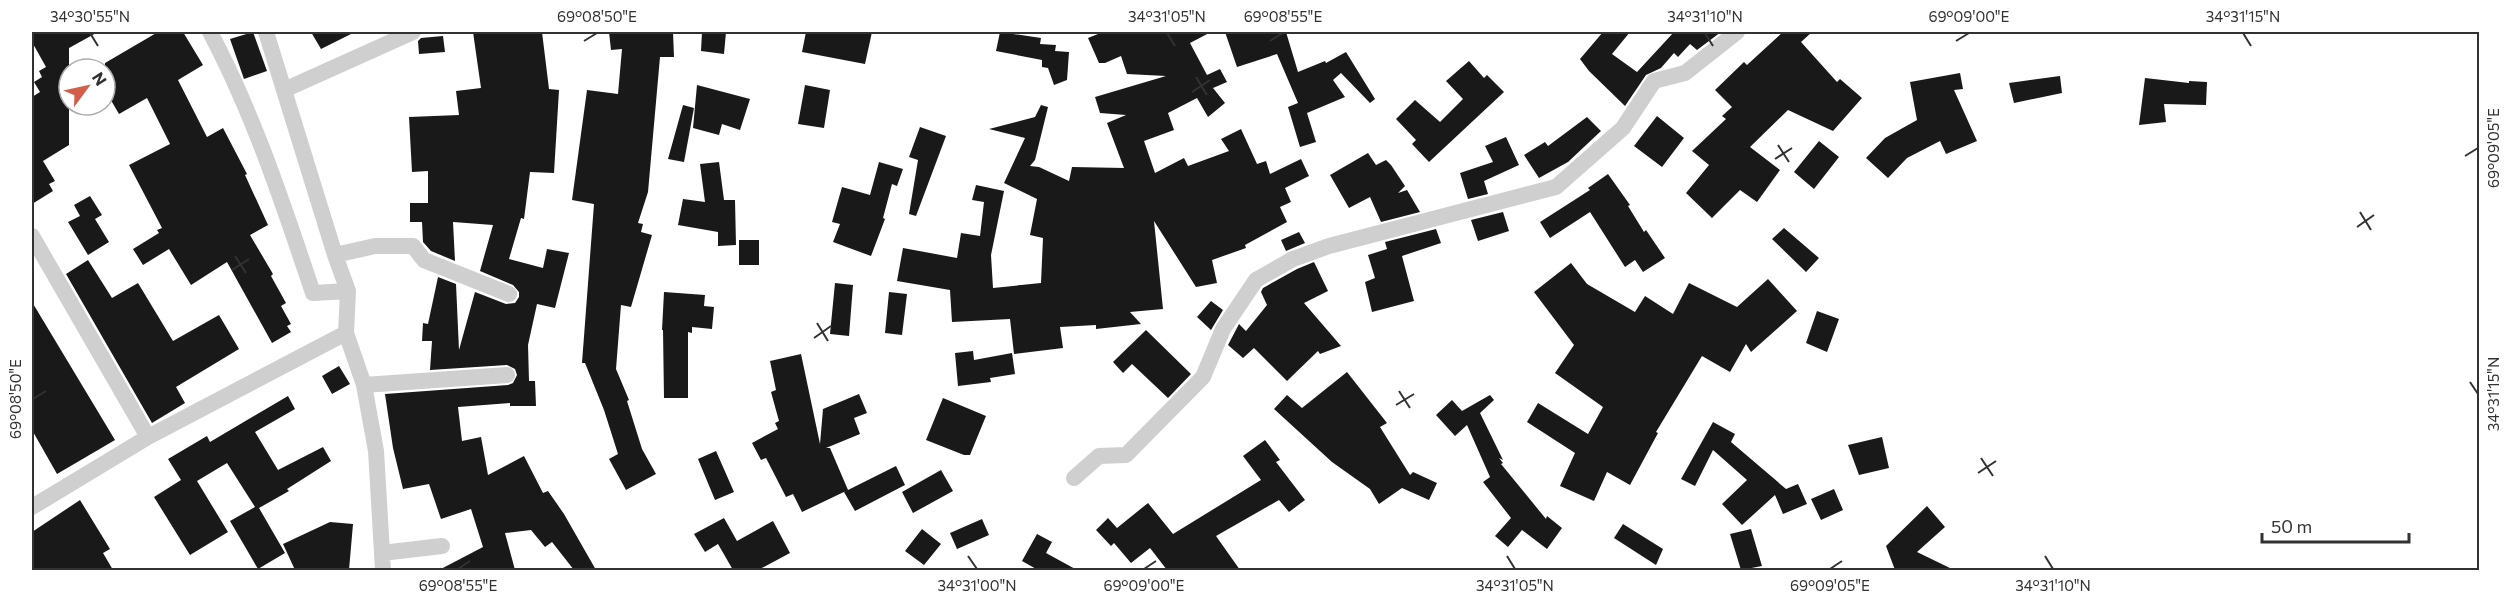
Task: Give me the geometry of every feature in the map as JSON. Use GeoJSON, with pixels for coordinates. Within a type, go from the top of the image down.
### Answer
{"type":"FeatureCollection","features":[{"type":"Feature","properties":{"kind":"street"},"geometry":{"type":"LineString","coordinates":[[210,32],[224,58],[271,169],[313,293],[348,291]]}},
{"type":"Feature","properties":{"kind":"street"},"geometry":{"type":"LineString","coordinates":[[266,32],[348,291],[346,333],[364,385],[376,451],[383,570]]}},
{"type":"Feature","properties":{"kind":"street"},"geometry":{"type":"LineString","coordinates":[[284,90],[413,32]]}},
{"type":"Feature","properties":{"kind":"street"},"geometry":{"type":"LineString","coordinates":[[1074,478],[1099,456],[1126,455],[1203,377],[1223,329],[1256,280],[1293,259],[1329,246],[1556,187],[1623,128],[1654,81],[1685,73],[1737,32]]}},
{"type":"Feature","properties":{"kind":"street"},"geometry":{"type":"LineString","coordinates":[[32,236],[148,437]]}},
{"type":"Feature","properties":{"kind":"street"},"geometry":{"type":"LineString","coordinates":[[335,255],[375,246],[413,246],[424,260],[509,294]]}},
{"type":"Feature","properties":{"kind":"street"},"geometry":{"type":"LineString","coordinates":[[32,507],[148,437],[346,333]]}},
{"type":"Feature","properties":{"kind":"street"},"geometry":{"type":"LineString","coordinates":[[364,385],[507,375]]}},
{"type":"Feature","properties":{"kind":"street"},"geometry":{"type":"LineString","coordinates":[[382,553],[442,546]]}},
{"type":"Feature","properties":{"kind":"building"},"geometry":{"type":"Polygon","coordinates":[[[32,32],[98,32],[69,48],[69,57],[57,57],[57,117],[69,117],[69,145],[43,161],[55,181],[49,184],[53,191],[32,204],[32,97],[40,92],[34,82],[42,77],[39,71],[46,67],[32,42],[32,32]]]}},
{"type":"Feature","properties":{"kind":"building"},"geometry":{"type":"Polygon","coordinates":[[[158,32],[183,32],[203,65],[178,80],[207,137],[223,128],[247,174],[245,175],[268,225],[250,235],[273,274],[271,276],[286,303],[281,306],[291,324],[287,326],[291,332],[272,343],[227,262],[191,285],[169,249],[143,265],[133,249],[159,233],[157,230],[162,228],[129,165],[170,144],[147,98],[119,114],[115,57],[158,32]]]}},
{"type":"Feature","properties":{"kind":"building"},"geometry":{"type":"Polygon","coordinates":[[[253,32],[267,71],[244,79],[230,39],[253,32]]]}},
{"type":"Feature","properties":{"kind":"building"},"geometry":{"type":"Polygon","coordinates":[[[311,32],[355,32],[321,49],[311,32]]]}},
{"type":"Feature","properties":{"kind":"building"},"geometry":{"type":"Polygon","coordinates":[[[473,32],[542,32],[549,89],[559,90],[554,173],[530,172],[524,219],[521,218],[509,259],[543,268],[547,249],[569,253],[555,308],[537,304],[528,345],[529,381],[535,381],[536,406],[510,406],[510,403],[458,407],[462,441],[481,437],[488,475],[524,456],[543,493],[548,491],[564,514],[596,570],[574,570],[552,542],[545,547],[531,530],[505,533],[515,570],[439,570],[483,547],[471,509],[441,519],[429,484],[403,489],[393,448],[385,394],[508,385],[513,383],[517,375],[515,369],[507,365],[430,370],[432,341],[422,341],[423,323],[428,324],[438,277],[456,284],[459,350],[475,292],[506,304],[515,303],[519,297],[519,292],[513,285],[480,271],[493,225],[453,222],[455,261],[431,251],[423,242],[422,222],[410,222],[410,203],[428,203],[428,171],[412,172],[409,117],[459,115],[456,91],[481,88],[473,32]]]}},
{"type":"Feature","properties":{"kind":"building"},"geometry":{"type":"Polygon","coordinates":[[[609,32],[673,32],[674,57],[660,57],[648,192],[638,223],[643,224],[641,232],[652,235],[631,307],[621,305],[616,369],[629,400],[627,401],[642,449],[656,474],[626,490],[609,459],[618,454],[604,410],[585,363],[582,363],[594,204],[572,200],[587,90],[618,94],[622,49],[611,50],[609,32]]]}},
{"type":"Feature","properties":{"kind":"building"},"geometry":{"type":"Polygon","coordinates":[[[702,32],[726,32],[724,54],[701,51],[702,32]]]}},
{"type":"Feature","properties":{"kind":"building"},"geometry":{"type":"Polygon","coordinates":[[[806,32],[872,32],[865,64],[802,52],[806,32]]]}},
{"type":"Feature","properties":{"kind":"building"},"geometry":{"type":"Polygon","coordinates":[[[1000,32],[1041,38],[1040,44],[1056,45],[1055,51],[1069,52],[1067,80],[1054,85],[1048,68],[1042,67],[1042,60],[996,51],[1000,32]]]}},
{"type":"Feature","properties":{"kind":"building"},"geometry":{"type":"Polygon","coordinates":[[[1103,32],[1211,32],[1190,43],[1207,75],[1220,69],[1227,82],[1213,88],[1225,103],[1208,117],[1197,98],[1168,113],[1174,130],[1144,141],[1155,173],[1184,158],[1188,166],[1229,151],[1221,139],[1241,129],[1257,164],[1266,161],[1270,174],[1301,159],[1309,176],[1285,188],[1291,202],[1280,207],[1287,222],[1245,245],[1246,248],[1212,260],[1217,283],[1196,287],[1154,221],[1163,309],[1130,312],[1141,324],[1096,329],[1096,325],[1060,327],[1063,348],[1014,354],[1010,319],[952,322],[950,290],[897,281],[903,248],[957,258],[961,233],[980,236],[984,202],[972,200],[976,185],[1004,191],[991,255],[993,288],[1041,283],[1043,238],[1030,235],[1037,199],[1004,183],[1025,138],[989,129],[1035,117],[1041,105],[1048,107],[1035,160],[1030,166],[1039,167],[1069,181],[1072,167],[1124,168],[1107,123],[1126,115],[1100,113],[1095,97],[1166,76],[1127,74],[1121,56],[1105,63],[1099,63],[1088,38],[1103,32]]]}},
{"type":"Feature","properties":{"kind":"building"},"geometry":{"type":"Polygon","coordinates":[[[1225,32],[1286,32],[1298,72],[1325,61],[1326,63],[1346,52],[1375,99],[1370,103],[1341,73],[1333,80],[1345,97],[1307,113],[1316,142],[1300,147],[1288,107],[1298,103],[1277,54],[1237,67],[1225,32]]]}},
{"type":"Feature","properties":{"kind":"building"},"geometry":{"type":"Polygon","coordinates":[[[1603,32],[1630,32],[1612,54],[1637,72],[1674,32],[1721,32],[1697,50],[1690,44],[1678,57],[1674,53],[1661,68],[1646,75],[1625,106],[1580,59],[1603,32]]]}},
{"type":"Feature","properties":{"kind":"building"},"geometry":{"type":"Polygon","coordinates":[[[1783,32],[1812,32],[1801,42],[1837,82],[1840,79],[1862,98],[1833,131],[1788,110],[1750,147],[1780,170],[1757,202],[1740,190],[1712,218],[1686,193],[1709,165],[1692,151],[1726,119],[1722,116],[1732,107],[1715,90],[1744,62],[1747,65],[1783,32]]]}},
{"type":"Feature","properties":{"kind":"building"},"geometry":{"type":"Polygon","coordinates":[[[443,36],[445,52],[419,54],[418,41],[421,38],[443,36]]]}},
{"type":"Feature","properties":{"kind":"building"},"geometry":{"type":"Polygon","coordinates":[[[1469,61],[1484,78],[1487,75],[1504,92],[1429,162],[1412,144],[1416,140],[1396,119],[1415,100],[1440,122],[1463,99],[1446,81],[1469,61]]]}},
{"type":"Feature","properties":{"kind":"building"},"geometry":{"type":"Polygon","coordinates":[[[1960,73],[1963,89],[1954,90],[1977,141],[1946,154],[1940,141],[1907,158],[1888,178],[1866,158],[1885,138],[1917,120],[1910,82],[1960,73]]]}},
{"type":"Feature","properties":{"kind":"building"},"geometry":{"type":"Polygon","coordinates":[[[2060,76],[2062,93],[2014,103],[2009,83],[2060,76]]]}},
{"type":"Feature","properties":{"kind":"building"},"geometry":{"type":"Polygon","coordinates":[[[2145,78],[2189,83],[2189,81],[2207,82],[2206,105],[2164,104],[2166,122],[2139,125],[2145,78]]]}},
{"type":"Feature","properties":{"kind":"building"},"geometry":{"type":"Polygon","coordinates":[[[697,85],[750,99],[740,130],[722,124],[719,135],[693,128],[697,85]]]}},
{"type":"Feature","properties":{"kind":"building"},"geometry":{"type":"Polygon","coordinates":[[[805,85],[830,90],[824,128],[798,124],[805,85]]]}},
{"type":"Feature","properties":{"kind":"building"},"geometry":{"type":"Polygon","coordinates":[[[683,105],[694,108],[684,162],[668,159],[683,105]]]}},
{"type":"Feature","properties":{"kind":"building"},"geometry":{"type":"Polygon","coordinates":[[[1657,116],[1684,138],[1662,167],[1634,146],[1657,116]]]}},
{"type":"Feature","properties":{"kind":"building"},"geometry":{"type":"Polygon","coordinates":[[[1587,117],[1601,131],[1568,162],[1539,178],[1524,155],[1545,142],[1548,146],[1587,117]]]}},
{"type":"Feature","properties":{"kind":"building"},"geometry":{"type":"Polygon","coordinates":[[[920,127],[946,136],[916,216],[909,214],[918,160],[909,157],[920,127]]]}},
{"type":"Feature","properties":{"kind":"building"},"geometry":{"type":"Polygon","coordinates":[[[1506,137],[1519,165],[1484,181],[1488,194],[1468,199],[1460,173],[1493,162],[1485,146],[1506,137]]]}},
{"type":"Feature","properties":{"kind":"building"},"geometry":{"type":"Polygon","coordinates":[[[1819,141],[1839,157],[1814,189],[1794,172],[1819,141]]]}},
{"type":"Feature","properties":{"kind":"building"},"geometry":{"type":"Polygon","coordinates":[[[1368,153],[1376,165],[1386,160],[1391,165],[1405,186],[1398,193],[1407,190],[1420,212],[1381,222],[1370,197],[1349,208],[1330,175],[1368,153]]]}},
{"type":"Feature","properties":{"kind":"building"},"geometry":{"type":"Polygon","coordinates":[[[719,162],[724,200],[735,200],[736,245],[718,246],[718,232],[678,225],[683,199],[705,202],[700,164],[719,162]]]}},
{"type":"Feature","properties":{"kind":"building"},"geometry":{"type":"Polygon","coordinates":[[[879,162],[903,169],[897,186],[892,184],[883,218],[885,219],[871,256],[833,242],[840,224],[832,222],[842,187],[870,195],[879,162]]]}},
{"type":"Feature","properties":{"kind":"building"},"geometry":{"type":"Polygon","coordinates":[[[1608,174],[1630,205],[1628,206],[1644,232],[1646,230],[1665,258],[1643,272],[1635,260],[1625,267],[1590,212],[1550,238],[1540,222],[1590,190],[1588,188],[1608,174]]]}},
{"type":"Feature","properties":{"kind":"building"},"geometry":{"type":"Polygon","coordinates":[[[90,196],[102,215],[95,219],[109,242],[88,255],[68,222],[80,216],[74,205],[90,196]]]}},
{"type":"Feature","properties":{"kind":"building"},"geometry":{"type":"Polygon","coordinates":[[[1503,212],[1509,231],[1478,241],[1471,220],[1503,212]]]}},
{"type":"Feature","properties":{"kind":"building"},"geometry":{"type":"Polygon","coordinates":[[[1784,228],[1819,258],[1806,272],[1772,239],[1784,228]]]}},
{"type":"Feature","properties":{"kind":"building"},"geometry":{"type":"Polygon","coordinates":[[[1436,229],[1441,243],[1402,256],[1414,301],[1372,312],[1365,282],[1375,278],[1368,255],[1387,249],[1385,242],[1436,229]]]}},
{"type":"Feature","properties":{"kind":"building"},"geometry":{"type":"Polygon","coordinates":[[[1299,232],[1305,243],[1286,251],[1281,240],[1299,232]]]}},
{"type":"Feature","properties":{"kind":"building"},"geometry":{"type":"Polygon","coordinates":[[[739,240],[759,240],[759,265],[739,265],[739,240]]]}},
{"type":"Feature","properties":{"kind":"building"},"geometry":{"type":"Polygon","coordinates":[[[88,260],[112,298],[138,283],[173,341],[219,315],[239,349],[176,387],[185,403],[152,423],[66,274],[88,260]]]}},
{"type":"Feature","properties":{"kind":"building"},"geometry":{"type":"Polygon","coordinates":[[[1314,262],[1328,291],[1304,303],[1341,346],[1320,354],[1318,351],[1287,381],[1254,348],[1243,358],[1228,345],[1239,324],[1246,331],[1267,305],[1261,292],[1263,288],[1314,262]]]}},
{"type":"Feature","properties":{"kind":"building"},"geometry":{"type":"Polygon","coordinates":[[[1571,263],[1587,284],[1635,312],[1645,296],[1673,314],[1689,283],[1737,307],[1768,279],[1797,311],[1751,352],[1746,344],[1730,372],[1702,356],[1656,432],[1658,433],[1630,485],[1607,472],[1594,501],[1560,486],[1575,453],[1527,422],[1538,403],[1588,434],[1603,407],[1555,373],[1574,345],[1534,292],[1571,263]]]}},
{"type":"Feature","properties":{"kind":"building"},"geometry":{"type":"Polygon","coordinates":[[[835,283],[853,285],[849,336],[830,334],[835,283]]]}},
{"type":"Feature","properties":{"kind":"building"},"geometry":{"type":"Polygon","coordinates":[[[664,292],[705,295],[704,306],[714,307],[712,329],[692,327],[692,333],[688,332],[688,398],[664,398],[662,330],[664,292]]]}},
{"type":"Feature","properties":{"kind":"building"},"geometry":{"type":"Polygon","coordinates":[[[889,292],[907,294],[902,335],[885,333],[889,292]]]}},
{"type":"Feature","properties":{"kind":"building"},"geometry":{"type":"Polygon","coordinates":[[[1211,301],[1223,310],[1211,330],[1197,317],[1211,301]]]}},
{"type":"Feature","properties":{"kind":"building"},"geometry":{"type":"Polygon","coordinates":[[[32,302],[115,440],[57,474],[32,430],[32,302]]]}},
{"type":"Feature","properties":{"kind":"building"},"geometry":{"type":"Polygon","coordinates":[[[1817,311],[1839,319],[1827,352],[1806,343],[1817,311]]]}},
{"type":"Feature","properties":{"kind":"building"},"geometry":{"type":"Polygon","coordinates":[[[1146,330],[1191,374],[1168,398],[1132,364],[1123,373],[1113,362],[1146,330]]]}},
{"type":"Feature","properties":{"kind":"building"},"geometry":{"type":"Polygon","coordinates":[[[973,351],[974,360],[1012,353],[1015,374],[990,378],[991,382],[958,386],[955,353],[973,351]]]}},
{"type":"Feature","properties":{"kind":"building"},"geometry":{"type":"Polygon","coordinates":[[[801,354],[820,444],[823,409],[859,394],[867,413],[854,418],[860,434],[826,448],[830,448],[848,490],[802,512],[793,494],[786,497],[766,458],[761,460],[752,443],[778,429],[775,423],[779,421],[771,392],[776,390],[770,361],[801,354]]]}},
{"type":"Feature","properties":{"kind":"building"},"geometry":{"type":"Polygon","coordinates":[[[339,366],[350,384],[332,394],[322,376],[339,366]]]}},
{"type":"Feature","properties":{"kind":"building"},"geometry":{"type":"Polygon","coordinates":[[[1347,372],[1387,423],[1380,427],[1410,475],[1413,472],[1437,483],[1429,500],[1402,488],[1379,504],[1370,489],[1332,462],[1274,409],[1287,395],[1302,408],[1347,372]]]}},
{"type":"Feature","properties":{"kind":"building"},"geometry":{"type":"Polygon","coordinates":[[[1490,395],[1494,400],[1480,413],[1503,460],[1499,458],[1503,463],[1501,464],[1546,519],[1547,516],[1562,528],[1547,549],[1522,530],[1508,547],[1495,536],[1511,518],[1483,482],[1490,477],[1467,425],[1455,436],[1436,415],[1452,400],[1462,411],[1490,395]]]}},
{"type":"Feature","properties":{"kind":"building"},"geometry":{"type":"Polygon","coordinates":[[[288,396],[295,409],[255,432],[278,470],[323,447],[331,461],[287,489],[289,491],[259,508],[285,553],[258,569],[230,521],[255,507],[227,463],[197,481],[228,532],[190,555],[154,497],[181,480],[168,459],[207,436],[210,442],[288,396]]]}},
{"type":"Feature","properties":{"kind":"building"},"geometry":{"type":"Polygon","coordinates":[[[943,398],[986,416],[970,455],[964,455],[926,440],[943,398]]]}},
{"type":"Feature","properties":{"kind":"building"},"geometry":{"type":"Polygon","coordinates":[[[1713,422],[1735,434],[1731,442],[1786,489],[1798,484],[1807,504],[1783,514],[1775,495],[1742,525],[1722,504],[1747,480],[1713,450],[1695,486],[1681,479],[1713,422]]]}},
{"type":"Feature","properties":{"kind":"building"},"geometry":{"type":"Polygon","coordinates":[[[1882,437],[1889,468],[1859,475],[1848,445],[1882,437]]]}},
{"type":"Feature","properties":{"kind":"building"},"geometry":{"type":"Polygon","coordinates":[[[1265,440],[1280,460],[1276,462],[1305,500],[1289,512],[1279,500],[1216,536],[1240,570],[1167,570],[1150,548],[1131,563],[1114,543],[1111,546],[1096,530],[1108,518],[1117,528],[1148,503],[1173,534],[1261,480],[1243,456],[1265,440]]]}},
{"type":"Feature","properties":{"kind":"building"},"geometry":{"type":"Polygon","coordinates":[[[716,451],[734,492],[715,500],[698,459],[716,451]]]}},
{"type":"Feature","properties":{"kind":"building"},"geometry":{"type":"Polygon","coordinates":[[[896,466],[905,485],[855,511],[844,492],[896,466]]]}},
{"type":"Feature","properties":{"kind":"building"},"geometry":{"type":"Polygon","coordinates":[[[941,470],[953,491],[913,513],[902,492],[941,470]]]}},
{"type":"Feature","properties":{"kind":"building"},"geometry":{"type":"Polygon","coordinates":[[[1834,489],[1843,510],[1821,520],[1811,499],[1834,489]]]}},
{"type":"Feature","properties":{"kind":"building"},"geometry":{"type":"Polygon","coordinates":[[[80,500],[110,549],[103,553],[113,570],[32,570],[32,532],[80,500]]]}},
{"type":"Feature","properties":{"kind":"building"},"geometry":{"type":"Polygon","coordinates":[[[1927,506],[1945,527],[1917,552],[1954,570],[1895,570],[1886,546],[1927,506]]]}},
{"type":"Feature","properties":{"kind":"building"},"geometry":{"type":"Polygon","coordinates":[[[724,518],[737,541],[773,521],[790,553],[758,570],[733,570],[718,544],[705,552],[694,534],[724,518]]]}},
{"type":"Feature","properties":{"kind":"building"},"geometry":{"type":"Polygon","coordinates":[[[982,519],[989,535],[957,549],[950,533],[982,519]]]}},
{"type":"Feature","properties":{"kind":"building"},"geometry":{"type":"Polygon","coordinates":[[[330,522],[353,524],[349,570],[295,570],[283,544],[330,522]]]}},
{"type":"Feature","properties":{"kind":"building"},"geometry":{"type":"Polygon","coordinates":[[[1623,524],[1663,549],[1656,565],[1614,538],[1623,524]]]}},
{"type":"Feature","properties":{"kind":"building"},"geometry":{"type":"Polygon","coordinates":[[[922,529],[941,544],[924,565],[905,551],[922,529]]]}},
{"type":"Feature","properties":{"kind":"building"},"geometry":{"type":"Polygon","coordinates":[[[1751,529],[1762,566],[1741,570],[1730,534],[1751,529]]]}},
{"type":"Feature","properties":{"kind":"building"},"geometry":{"type":"Polygon","coordinates":[[[1037,534],[1052,542],[1046,553],[1077,570],[1038,570],[1022,561],[1037,534]]]}}]}
